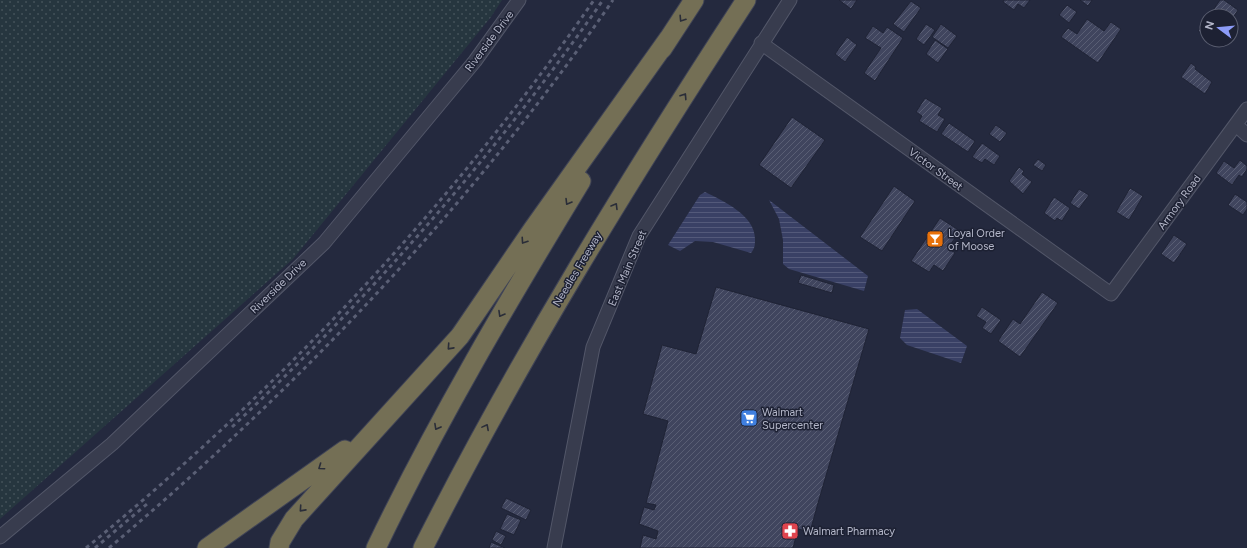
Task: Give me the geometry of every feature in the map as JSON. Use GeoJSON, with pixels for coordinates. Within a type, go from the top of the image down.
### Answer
{"type":"FeatureCollection","features":[{"type":"Feature","properties":{"kind":"highway"},"geometry":{"type":"LineString","coordinates":[[376,548],[424,451],[470,366],[582,178],[694,0]]}},
{"type":"Feature","properties":{"kind":"highway","name":"Needles Freeway"},"geometry":{"type":"LineString","coordinates":[[423,548],[454,486],[512,380],[585,255],[664,127],[746,0]]}},
{"type":"Feature","properties":{"kind":"highway"},"geometry":{"type":"LineString","coordinates":[[279,548],[280,542],[294,519],[460,336],[532,229],[669,38]]}},
{"type":"Feature","properties":{"kind":"highway"},"geometry":{"type":"LineString","coordinates":[[207,548],[376,429]]}},
{"type":"Feature","properties":{"kind":"highway"},"geometry":{"type":"LineString","coordinates":[[429,548],[454,486]]}},
{"type":"Feature","properties":{"kind":"street","name":"Riverside Drive"},"geometry":{"type":"LineString","coordinates":[[0,537],[112,444],[324,243],[475,61],[519,0]]}},
{"type":"Feature","properties":{"kind":"street","name":"East Main Street"},"geometry":{"type":"LineString","coordinates":[[554,548],[594,347],[636,243],[761,43],[790,0]]}},
{"type":"Feature","properties":{"kind":"street","name":"Victor Street"},"geometry":{"type":"LineString","coordinates":[[761,43],[1111,294]]}},
{"type":"Feature","properties":{"kind":"street","name":"Armory Road"},"geometry":{"type":"LineString","coordinates":[[1111,294],[1247,109]]}},
{"type":"Feature","properties":{"kind":"street"},"geometry":{"type":"LineString","coordinates":[[1236,125],[1247,135]]}},
{"type":"Feature","properties":{"kind":"shaded area"},"geometry":{"type":"Polygon","coordinates":[[[0,0],[502,0],[491,17],[293,259],[0,519],[0,0]]]}},
{"type":"Feature","properties":{"kind":"water"},"geometry":{"type":"Polygon","coordinates":[[[705,192],[729,204],[750,223],[754,230],[755,239],[751,253],[713,242],[695,241],[680,251],[668,245],[700,195],[705,192]]]}},
{"type":"Feature","properties":{"kind":"water"},"geometry":{"type":"Polygon","coordinates":[[[769,200],[868,276],[864,291],[789,269],[783,264],[783,240],[779,219],[769,200]]]}},
{"type":"Feature","properties":{"kind":"water"},"geometry":{"type":"Polygon","coordinates":[[[917,309],[967,346],[961,363],[907,345],[900,338],[905,310],[917,309]]]}},
{"type":"Feature","properties":{"kind":"building"},"geometry":{"type":"Polygon","coordinates":[[[839,0],[857,0],[851,9],[839,0]]]}},
{"type":"Feature","properties":{"kind":"building"},"geometry":{"type":"Polygon","coordinates":[[[1004,0],[1030,0],[1024,8],[1018,4],[1014,10],[1003,2],[1004,0]]]}},
{"type":"Feature","properties":{"kind":"building"},"geometry":{"type":"Polygon","coordinates":[[[1080,0],[1092,0],[1088,6],[1080,0]]]}},
{"type":"Feature","properties":{"kind":"building"},"geometry":{"type":"Polygon","coordinates":[[[1220,0],[1224,0],[1235,8],[1214,8],[1220,0]]]}},
{"type":"Feature","properties":{"kind":"building"},"geometry":{"type":"Polygon","coordinates":[[[911,1],[921,8],[904,32],[893,24],[911,1]]]}},
{"type":"Feature","properties":{"kind":"building"},"geometry":{"type":"Polygon","coordinates":[[[1067,5],[1077,12],[1069,23],[1059,15],[1067,5]]]}},
{"type":"Feature","properties":{"kind":"building"},"geometry":{"type":"Polygon","coordinates":[[[1087,19],[1104,31],[1111,22],[1121,29],[1098,63],[1061,37],[1068,28],[1077,34],[1087,19]]]}},
{"type":"Feature","properties":{"kind":"building"},"geometry":{"type":"Polygon","coordinates":[[[926,24],[935,30],[924,45],[916,39],[926,24]]]}},
{"type":"Feature","properties":{"kind":"building"},"geometry":{"type":"Polygon","coordinates":[[[941,24],[957,36],[948,48],[932,37],[941,24]]]}},
{"type":"Feature","properties":{"kind":"building"},"geometry":{"type":"Polygon","coordinates":[[[873,26],[883,33],[887,27],[903,38],[875,81],[864,73],[881,48],[865,38],[873,26]]]}},
{"type":"Feature","properties":{"kind":"building"},"geometry":{"type":"Polygon","coordinates":[[[847,37],[857,45],[845,62],[835,54],[847,37]]]}},
{"type":"Feature","properties":{"kind":"building"},"geometry":{"type":"Polygon","coordinates":[[[935,40],[948,49],[938,63],[926,54],[935,40]]]}},
{"type":"Feature","properties":{"kind":"building"},"geometry":{"type":"Polygon","coordinates":[[[1191,63],[1196,67],[1195,69],[1212,82],[1205,94],[1181,77],[1191,63]]]}},
{"type":"Feature","properties":{"kind":"building"},"geometry":{"type":"Polygon","coordinates":[[[925,98],[942,108],[938,115],[945,119],[937,132],[919,121],[922,116],[916,112],[925,98]]]}},
{"type":"Feature","properties":{"kind":"building"},"geometry":{"type":"Polygon","coordinates":[[[792,117],[825,140],[791,188],[759,165],[792,117]]]}},
{"type":"Feature","properties":{"kind":"building"},"geometry":{"type":"Polygon","coordinates":[[[949,123],[975,141],[968,152],[941,134],[949,123]]]}},
{"type":"Feature","properties":{"kind":"building"},"geometry":{"type":"Polygon","coordinates":[[[996,125],[1007,133],[1000,142],[989,134],[996,125]]]}},
{"type":"Feature","properties":{"kind":"building"},"geometry":{"type":"Polygon","coordinates":[[[982,143],[1000,156],[994,165],[985,159],[982,163],[972,157],[982,143]]]}},
{"type":"Feature","properties":{"kind":"building"},"geometry":{"type":"Polygon","coordinates":[[[1038,159],[1046,165],[1042,171],[1033,165],[1038,159]]]}},
{"type":"Feature","properties":{"kind":"building"},"geometry":{"type":"Polygon","coordinates":[[[1240,160],[1247,166],[1247,169],[1242,177],[1239,175],[1232,185],[1216,173],[1224,161],[1234,168],[1240,160]]]}},
{"type":"Feature","properties":{"kind":"building"},"geometry":{"type":"Polygon","coordinates":[[[1019,167],[1024,171],[1022,174],[1032,182],[1023,194],[1009,181],[1019,167]]]}},
{"type":"Feature","properties":{"kind":"building"},"geometry":{"type":"Polygon","coordinates":[[[894,186],[915,201],[882,251],[860,237],[894,186]]]}},
{"type":"Feature","properties":{"kind":"building"},"geometry":{"type":"Polygon","coordinates":[[[1130,188],[1143,196],[1129,220],[1116,212],[1130,188]]]}},
{"type":"Feature","properties":{"kind":"building"},"geometry":{"type":"Polygon","coordinates":[[[1079,189],[1089,195],[1079,209],[1070,203],[1079,189]]]}},
{"type":"Feature","properties":{"kind":"building"},"geometry":{"type":"Polygon","coordinates":[[[1235,194],[1247,202],[1247,209],[1243,215],[1228,205],[1235,194]]]}},
{"type":"Feature","properties":{"kind":"building"},"geometry":{"type":"Polygon","coordinates":[[[1054,197],[1070,208],[1062,221],[1057,218],[1055,221],[1044,213],[1054,197]]]}},
{"type":"Feature","properties":{"kind":"building"},"geometry":{"type":"Polygon","coordinates":[[[940,218],[960,231],[948,248],[955,253],[943,271],[934,265],[929,272],[911,261],[940,218]]]}},
{"type":"Feature","properties":{"kind":"building"},"geometry":{"type":"Polygon","coordinates":[[[1174,235],[1187,244],[1174,263],[1161,254],[1174,235]]]}},
{"type":"Feature","properties":{"kind":"building"},"geometry":{"type":"Polygon","coordinates":[[[801,275],[834,285],[832,293],[798,283],[801,275]]]}},
{"type":"Feature","properties":{"kind":"building","name":"Walmart Supercenter"},"geometry":{"type":"Polygon","coordinates":[[[716,287],[869,329],[810,532],[798,529],[793,548],[640,548],[643,535],[656,539],[658,531],[639,524],[644,507],[654,510],[656,505],[646,503],[668,421],[643,414],[662,345],[696,354],[716,287]]]}},
{"type":"Feature","properties":{"kind":"building"},"geometry":{"type":"Polygon","coordinates":[[[1042,292],[1058,303],[1020,357],[998,341],[1013,319],[1020,324],[1042,292]]]}},
{"type":"Feature","properties":{"kind":"building"},"geometry":{"type":"Polygon","coordinates":[[[982,307],[1001,320],[991,334],[982,328],[986,322],[976,316],[982,307]]]}},
{"type":"Feature","properties":{"kind":"building"},"geometry":{"type":"Polygon","coordinates":[[[506,498],[531,510],[526,520],[501,508],[506,498]]]}},
{"type":"Feature","properties":{"kind":"building"},"geometry":{"type":"Polygon","coordinates":[[[507,514],[521,520],[514,535],[500,529],[507,514]]]}},
{"type":"Feature","properties":{"kind":"building"},"geometry":{"type":"Polygon","coordinates":[[[496,531],[506,536],[501,545],[492,540],[496,531]]]}},
{"type":"Feature","properties":{"kind":"building"},"geometry":{"type":"Polygon","coordinates":[[[491,542],[505,548],[489,548],[491,542]]]}},
{"type":"Feature","properties":{"kind":"railway"},"geometry":{"type":"LineString","coordinates":[[86,548],[227,425],[359,292],[422,222],[482,150],[539,76],[594,0]]}},
{"type":"Feature","properties":{"kind":"railway"},"geometry":{"type":"LineString","coordinates":[[232,427],[333,328],[429,223],[519,114],[562,58],[603,0]]}},
{"type":"Feature","properties":{"kind":"railway"},"geometry":{"type":"LineString","coordinates":[[109,548],[179,487],[248,423],[315,358],[379,290],[442,221],[501,149],[559,76],[613,0]]}},
{"type":"Feature","properties":{"kind":"railway"},"geometry":{"type":"LineString","coordinates":[[95,548],[147,504]]}},
{"type":"Feature","properties":{"kind":"place","name":"Loyal Order of Moose"},"geometry":{"type":"Point","coordinates":[935,239]}},
{"type":"Feature","properties":{"kind":"place","name":"Walmart Supercenter"},"geometry":{"type":"Point","coordinates":[749,418]}},
{"type":"Feature","properties":{"kind":"place","name":"Walmart Pharmacy"},"geometry":{"type":"Point","coordinates":[790,531]}}]}
